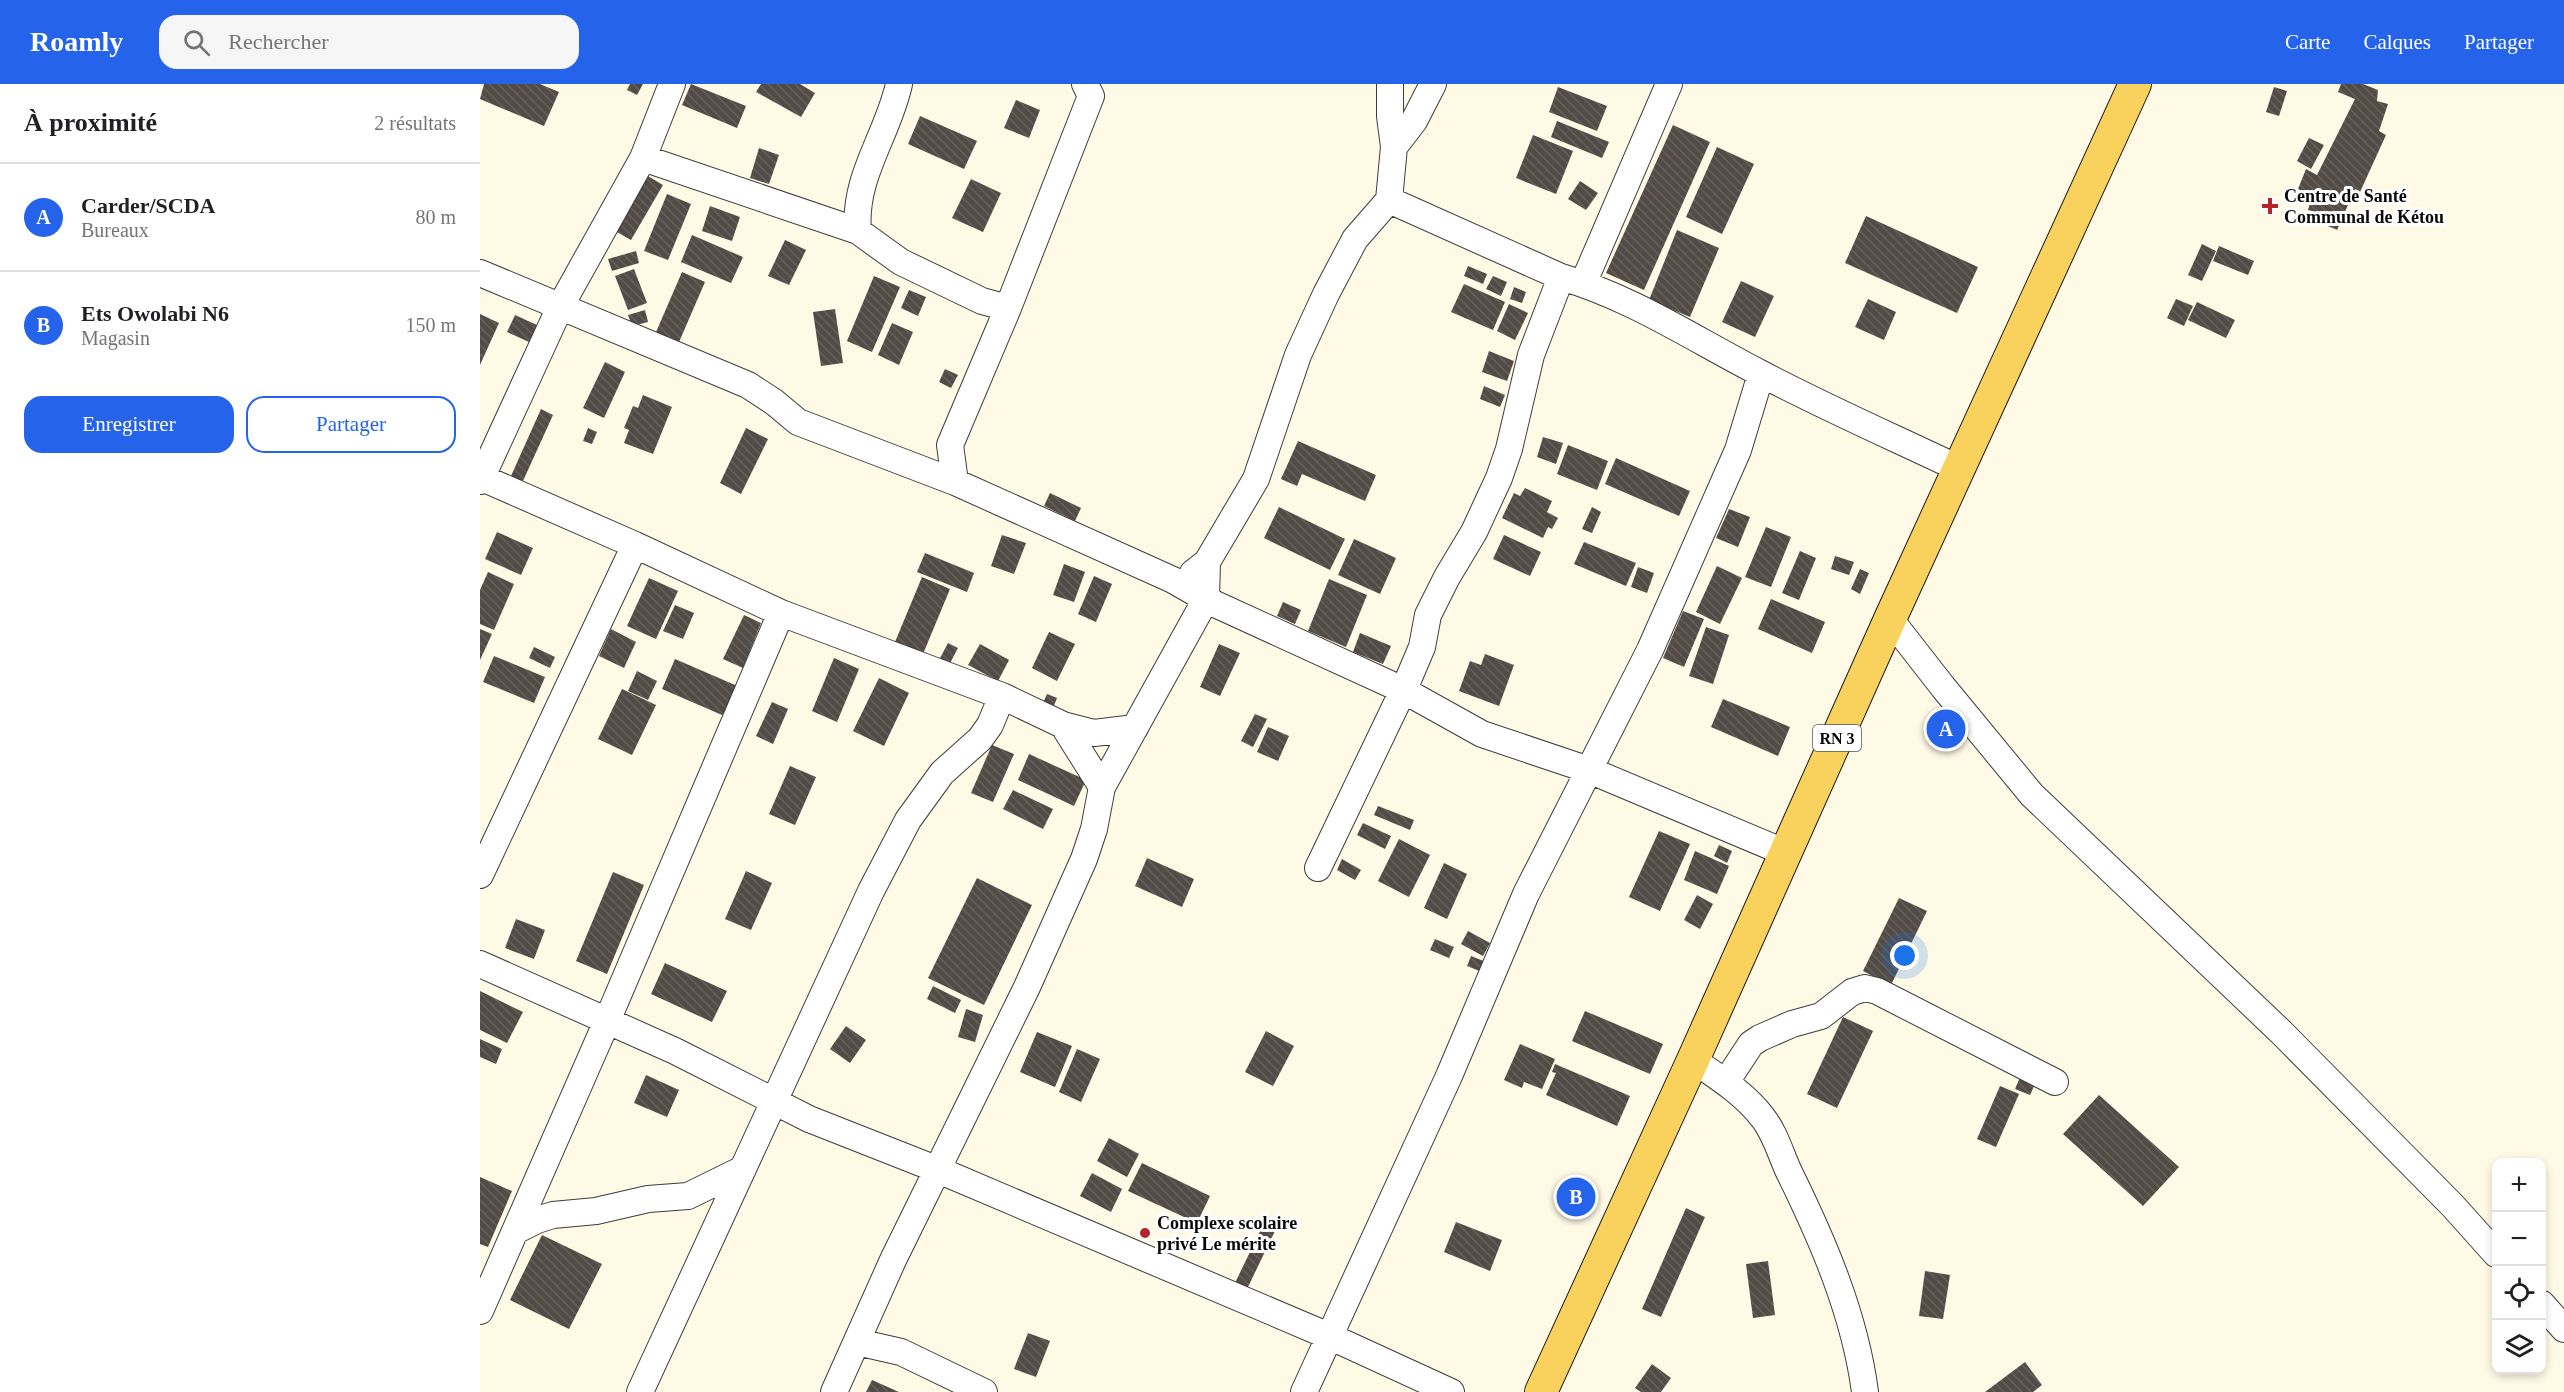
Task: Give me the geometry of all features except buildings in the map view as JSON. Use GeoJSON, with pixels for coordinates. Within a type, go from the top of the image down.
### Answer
{"type":"FeatureCollection","features":[{"type":"Feature","properties":{"kind":"main road","name":"RN 3"},"geometry":{"type":"LineString","coordinates":[[1544,1391],[1890,619],[2135,84]]}},
{"type":"Feature","properties":{"kind":"street"},"geometry":{"type":"LineString","coordinates":[[672,84],[643,158],[560,307],[481,478],[635,544],[781,612],[1002,696],[1063,725],[1094,733],[1135,728]]}},
{"type":"Feature","properties":{"kind":"street"},"geometry":{"type":"LineString","coordinates":[[858,231],[856,210],[860,187],[894,109],[899,84]]}},
{"type":"Feature","properties":{"kind":"street"},"geometry":{"type":"LineString","coordinates":[[955,482],[950,445],[1008,308],[1091,96],[1085,84]]}},
{"type":"Feature","properties":{"kind":"street"},"geometry":{"type":"LineString","coordinates":[[1173,580],[1196,571],[1207,562],[1256,480],[1298,355],[1326,294],[1355,239],[1389,200],[1394,147],[1390,116],[1390,84]]}},
{"type":"Feature","properties":{"kind":"street"},"geometry":{"type":"LineString","coordinates":[[1394,147],[1414,121],[1433,84]]}},
{"type":"Feature","properties":{"kind":"street"},"geometry":{"type":"LineString","coordinates":[[1318,868],[1404,690],[1422,647],[1428,615],[1474,532],[1499,478],[1509,449],[1531,356],[1572,280],[1669,84]]}},
{"type":"Feature","properties":{"kind":"street"},"geometry":{"type":"LineString","coordinates":[[643,158],[858,231],[901,262],[951,284],[982,301],[1008,308]]}},
{"type":"Feature","properties":{"kind":"street"},"geometry":{"type":"LineString","coordinates":[[1389,200],[1655,317],[1761,374],[1960,469]]}},
{"type":"Feature","properties":{"kind":"street"},"geometry":{"type":"LineString","coordinates":[[480,273],[748,385],[774,402],[798,422],[955,482],[1173,580],[1206,599],[1404,690],[1482,734],[1589,770],[1786,853]]}},
{"type":"Feature","properties":{"kind":"street"},"geometry":{"type":"LineString","coordinates":[[982,301],[996,333]]}},
{"type":"Feature","properties":{"kind":"street"},"geometry":{"type":"LineString","coordinates":[[1304,1392],[1449,1076],[1526,894],[1650,650],[1738,450],[1761,374]]}},
{"type":"Feature","properties":{"kind":"street"},"geometry":{"type":"LineString","coordinates":[[917,466],[950,445]]}},
{"type":"Feature","properties":{"kind":"street"},"geometry":{"type":"LineString","coordinates":[[480,875],[635,544]]}},
{"type":"Feature","properties":{"kind":"street"},"geometry":{"type":"LineString","coordinates":[[834,1392],[936,1169],[1027,987],[1084,859],[1094,830],[1102,787],[1206,599],[1207,562]]}},
{"type":"Feature","properties":{"kind":"street"},"geometry":{"type":"LineString","coordinates":[[480,1311],[607,1021],[781,612]]}},
{"type":"Feature","properties":{"kind":"street"},"geometry":{"type":"LineString","coordinates":[[1890,619],[2032,795],[2281,1032],[2453,1206],[2492,1250]]}},
{"type":"Feature","properties":{"kind":"street"},"geometry":{"type":"LineString","coordinates":[[640,1392],[871,891],[908,820],[942,773],[980,740],[990,726],[1002,696]]}},
{"type":"Feature","properties":{"kind":"street"},"geometry":{"type":"LineString","coordinates":[[1063,725],[1102,787]]}},
{"type":"Feature","properties":{"kind":"street"},"geometry":{"type":"LineString","coordinates":[[480,964],[675,1052],[774,1103],[936,1169],[1331,1337],[1450,1392]]}},
{"type":"Feature","properties":{"kind":"street"},"geometry":{"type":"LineString","coordinates":[[1726,1082],[1751,1044],[1792,1024],[1821,1016],[1852,992],[1865,988],[1877,991],[2055,1082]]}},
{"type":"Feature","properties":{"kind":"street"},"geometry":{"type":"LineString","coordinates":[[1693,1060],[1726,1082],[1764,1119],[1806,1205],[1838,1284],[1862,1366],[1865,1392]]}},
{"type":"Feature","properties":{"kind":"street"},"geometry":{"type":"LineString","coordinates":[[515,1231],[553,1215],[596,1211],[648,1199],[688,1196],[743,1168]]}},
{"type":"Feature","properties":{"kind":"street"},"geometry":{"type":"LineString","coordinates":[[2546,1309],[2564,1329]]}},
{"type":"Feature","properties":{"kind":"street"},"geometry":{"type":"LineString","coordinates":[[856,1342],[901,1353],[984,1392]]}},
{"type":"Feature","properties":{"kind":"place","name":"Centre de Santé Communal de Kétou"},"geometry":{"type":"Point","coordinates":[2270,206]}},
{"type":"Feature","properties":{"kind":"place","name":"Carder/SCDA"},"geometry":{"type":"Point","coordinates":[1946,729]}},
{"type":"Feature","properties":{"kind":"place","name":"Ets Owolabi N6"},"geometry":{"type":"Point","coordinates":[1576,1197]}},
{"type":"Feature","properties":{"kind":"place","name":"Complexe scolaire privé Le mérite"},"geometry":{"type":"Point","coordinates":[1145,1233]}}]}
